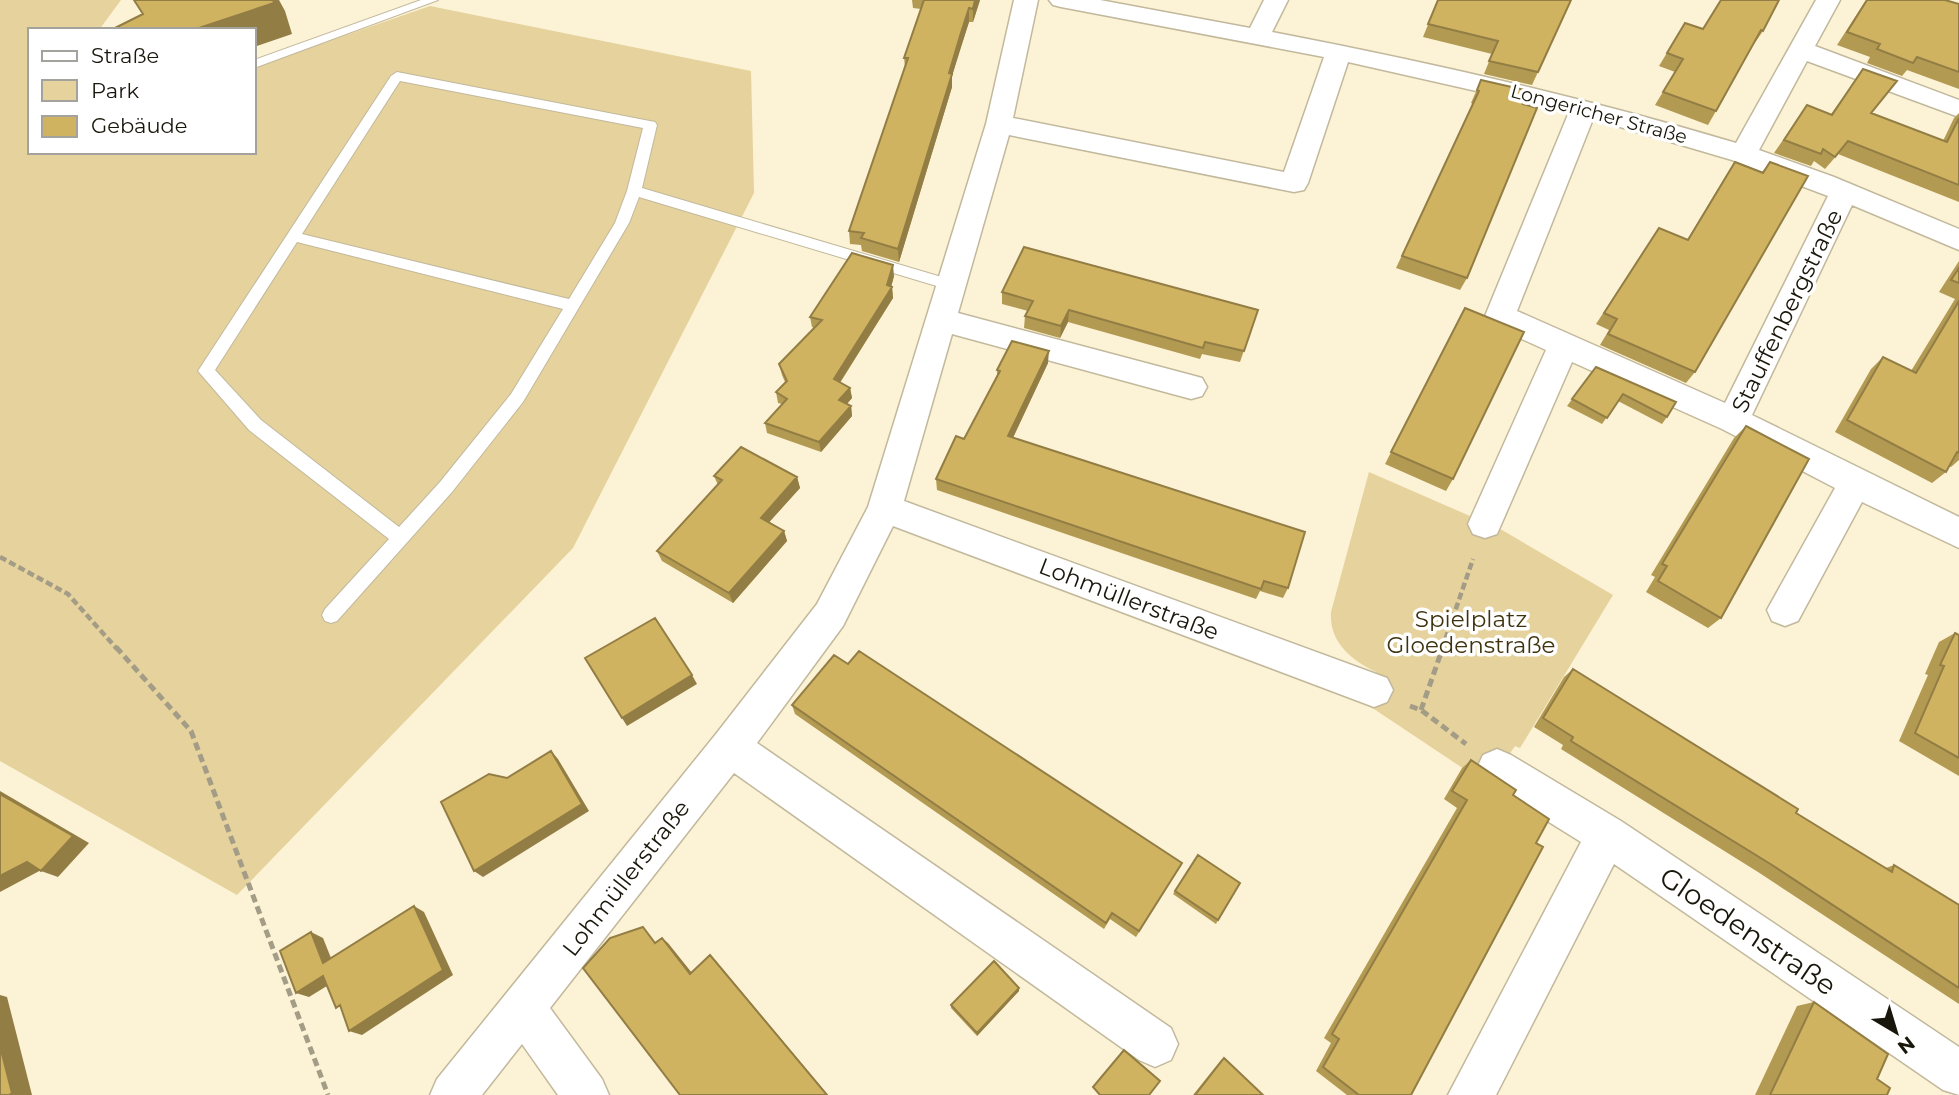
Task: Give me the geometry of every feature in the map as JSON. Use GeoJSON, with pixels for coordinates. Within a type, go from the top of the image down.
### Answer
{"type":"FeatureCollection","features":[{"type":"Feature","properties":{"kind":"street","name":"Lohmüllerstraße"},"geometry":{"type":"LineString","coordinates":[[453,1095],[730,747],[830,615],[885,508],[999,124],[1026,0]]}},
{"type":"Feature","properties":{"kind":"street","name":"Longericher Straße"},"geometry":{"type":"LineString","coordinates":[[1060,0],[1339,51],[1584,108],[1744,154],[1959,240]]}},
{"type":"Feature","properties":{"kind":"street"},"geometry":{"type":"LineString","coordinates":[[1258,36],[1276,0]]}},
{"type":"Feature","properties":{"kind":"street"},"geometry":{"type":"LineString","coordinates":[[1744,154],[1828,0]]}},
{"type":"Feature","properties":{"kind":"street"},"geometry":{"type":"LineString","coordinates":[[1802,50],[1959,109]]}},
{"type":"Feature","properties":{"kind":"street"},"geometry":{"type":"LineString","coordinates":[[999,124],[1294,183],[1339,51]]}},
{"type":"Feature","properties":{"kind":"street"},"geometry":{"type":"LineString","coordinates":[[1584,108],[1500,316],[1733,420]]}},
{"type":"Feature","properties":{"kind":"street","name":"Stauffenbergstraße"},"geometry":{"type":"LineString","coordinates":[[1844,192],[1733,420],[1959,533]]}},
{"type":"Feature","properties":{"kind":"street"},"geometry":{"type":"LineString","coordinates":[[940,319],[1191,387]]}},
{"type":"Feature","properties":{"kind":"street"},"geometry":{"type":"LineString","coordinates":[[1485,524],[1564,345]]}},
{"type":"Feature","properties":{"kind":"street"},"geometry":{"type":"LineString","coordinates":[[1785,610],[1855,482]]}},
{"type":"Feature","properties":{"kind":"street","name":"Lohmüllerstraße"},"geometry":{"type":"LineString","coordinates":[[885,508],[1374,690]]}},
{"type":"Feature","properties":{"kind":"street"},"geometry":{"type":"LineString","coordinates":[[730,747],[1155,1044]]}},
{"type":"Feature","properties":{"kind":"street","name":"Gloedenstraße"},"geometry":{"type":"LineString","coordinates":[[1497,768],[1607,835],[1959,1074]]}},
{"type":"Feature","properties":{"kind":"street"},"geometry":{"type":"LineString","coordinates":[[1471,1095],[1607,835]]}},
{"type":"Feature","properties":{"kind":"street"},"geometry":{"type":"LineString","coordinates":[[523,1009],[586,1095]]}},
{"type":"Feature","properties":{"kind":"lane"},"geometry":{"type":"LineString","coordinates":[[256,63],[432,0]]}},
{"type":"Feature","properties":{"kind":"lane"},"geometry":{"type":"LineString","coordinates":[[331,615],[401,538],[517,398],[622,223],[634,191],[650,125],[397,76],[206,371],[255,425],[401,538]]}},
{"type":"Feature","properties":{"kind":"lane"},"geometry":{"type":"LineString","coordinates":[[634,191],[950,285]]}},
{"type":"Feature","properties":{"kind":"lane"},"geometry":{"type":"LineString","coordinates":[[295,237],[574,306]]}},
{"type":"Feature","properties":{"kind":"path"},"geometry":{"type":"LineString","coordinates":[[1421,710],[1485,524]]}},
{"type":"Feature","properties":{"kind":"path"},"geometry":{"type":"LineString","coordinates":[[0,557],[68,594],[191,731],[328,1095]]}},
{"type":"Feature","properties":{"kind":"path"},"geometry":{"type":"LineString","coordinates":[[1374,690],[1421,710],[1497,768]]}},
{"type":"Feature","properties":{"kind":"green space"},"geometry":{"type":"Polygon","coordinates":[[[0,0],[121,0],[100,28],[28,28],[28,154],[256,154],[256,66],[430,6],[751,71],[754,193],[573,548],[237,895],[0,761],[0,0]]]}},
{"type":"Feature","properties":{"kind":"green space","name":"Spielplatz Gloedenstraße"},"geometry":{"type":"Polygon","coordinates":[[[1369,472],[1502,530],[1613,595],[1520,748],[1515,746],[1488,785],[1368,705],[1376,672],[1351,656],[1334,633],[1331,612],[1369,472]]]}},
{"type":"Feature","properties":{"kind":"building"},"geometry":{"type":"Polygon","coordinates":[[[134,0],[273,0],[274,3],[199,28],[115,28],[143,14],[134,0]]]}},
{"type":"Feature","properties":{"kind":"building"},"geometry":{"type":"Polygon","coordinates":[[[924,0],[975,0],[973,9],[969,8],[960,36],[949,73],[952,74],[898,249],[861,238],[864,233],[849,231],[908,58],[904,58],[924,0]]]}},
{"type":"Feature","properties":{"kind":"building"},"geometry":{"type":"Polygon","coordinates":[[[1438,0],[1571,0],[1538,72],[1489,61],[1498,41],[1428,24],[1438,0]]]}},
{"type":"Feature","properties":{"kind":"building"},"geometry":{"type":"Polygon","coordinates":[[[1721,0],[1779,0],[1716,111],[1663,92],[1683,59],[1667,53],[1685,23],[1703,29],[1721,0]]]}},
{"type":"Feature","properties":{"kind":"building"},"geometry":{"type":"Polygon","coordinates":[[[1867,0],[1945,0],[1959,4],[1959,72],[1917,57],[1913,63],[1877,49],[1880,44],[1847,32],[1867,0]]]}},
{"type":"Feature","properties":{"kind":"building"},"geometry":{"type":"Polygon","coordinates":[[[1863,69],[1897,81],[1871,113],[1947,142],[1959,118],[1959,185],[1848,141],[1835,157],[1823,149],[1821,154],[1784,140],[1807,105],[1832,115],[1863,69]]]}},
{"type":"Feature","properties":{"kind":"building"},"geometry":{"type":"Polygon","coordinates":[[[1481,80],[1529,91],[1523,104],[1537,108],[1467,278],[1402,256],[1479,91],[1477,90],[1481,80]]]}},
{"type":"Feature","properties":{"kind":"building"},"geometry":{"type":"Polygon","coordinates":[[[1735,162],[1763,173],[1770,162],[1808,176],[1695,372],[1608,334],[1617,319],[1604,313],[1659,228],[1688,240],[1735,162]]]}},
{"type":"Feature","properties":{"kind":"building"},"geometry":{"type":"Polygon","coordinates":[[[1024,247],[1258,310],[1244,351],[1205,342],[1203,348],[1069,310],[1061,326],[1025,316],[1033,301],[1002,292],[1024,247]]]}},
{"type":"Feature","properties":{"kind":"building"},"geometry":{"type":"Polygon","coordinates":[[[852,253],[893,265],[887,285],[892,287],[834,379],[850,388],[839,400],[851,406],[819,442],[765,423],[787,399],[776,392],[787,381],[779,364],[822,320],[810,317],[852,253]]]}},
{"type":"Feature","properties":{"kind":"building"},"geometry":{"type":"Polygon","coordinates":[[[1959,268],[1959,283],[1951,280],[1959,268]]]}},
{"type":"Feature","properties":{"kind":"building"},"geometry":{"type":"Polygon","coordinates":[[[1959,301],[1959,453],[1957,452],[1946,472],[1847,420],[1883,357],[1916,373],[1959,301]]]}},
{"type":"Feature","properties":{"kind":"building"},"geometry":{"type":"Polygon","coordinates":[[[1465,308],[1524,332],[1453,479],[1391,452],[1465,308]]]}},
{"type":"Feature","properties":{"kind":"building"},"geometry":{"type":"Polygon","coordinates":[[[1012,341],[1049,351],[1008,436],[1305,532],[1288,588],[1264,581],[1261,589],[936,479],[956,436],[964,439],[1000,371],[997,370],[1012,341]]]}},
{"type":"Feature","properties":{"kind":"building"},"geometry":{"type":"Polygon","coordinates":[[[1596,367],[1676,402],[1667,417],[1623,394],[1607,418],[1572,399],[1596,367]]]}},
{"type":"Feature","properties":{"kind":"building"},"geometry":{"type":"Polygon","coordinates":[[[1746,426],[1809,459],[1721,618],[1658,581],[1667,566],[1662,564],[1746,426]]]}},
{"type":"Feature","properties":{"kind":"building"},"geometry":{"type":"Polygon","coordinates":[[[741,447],[797,477],[761,518],[784,531],[729,593],[657,551],[722,480],[714,476],[741,447]]]}},
{"type":"Feature","properties":{"kind":"building"},"geometry":{"type":"Polygon","coordinates":[[[655,618],[692,675],[622,718],[585,658],[655,618]]]}},
{"type":"Feature","properties":{"kind":"building"},"geometry":{"type":"Polygon","coordinates":[[[1955,633],[1959,635],[1959,758],[1915,733],[1955,633]]]}},
{"type":"Feature","properties":{"kind":"building"},"geometry":{"type":"Polygon","coordinates":[[[859,651],[1182,863],[1139,931],[1112,913],[1106,923],[792,705],[834,655],[848,664],[859,651]]]}},
{"type":"Feature","properties":{"kind":"building"},"geometry":{"type":"Polygon","coordinates":[[[1573,669],[1798,809],[1796,813],[1892,872],[1894,865],[1959,905],[1959,988],[1772,865],[1571,741],[1573,737],[1543,718],[1573,669]]]}},
{"type":"Feature","properties":{"kind":"building"},"geometry":{"type":"Polygon","coordinates":[[[551,751],[582,804],[474,871],[441,802],[489,774],[507,778],[551,751]]]}},
{"type":"Feature","properties":{"kind":"building"},"geometry":{"type":"Polygon","coordinates":[[[1471,760],[1516,790],[1513,795],[1549,819],[1536,843],[1543,847],[1411,1095],[1359,1095],[1323,1067],[1339,1039],[1332,1034],[1467,800],[1452,791],[1471,760]]]}},
{"type":"Feature","properties":{"kind":"building"},"geometry":{"type":"Polygon","coordinates":[[[0,794],[73,836],[41,871],[27,862],[0,876],[0,794]]]}},
{"type":"Feature","properties":{"kind":"building"},"geometry":{"type":"Polygon","coordinates":[[[1198,855],[1240,883],[1218,920],[1175,891],[1198,855]]]}},
{"type":"Feature","properties":{"kind":"building"},"geometry":{"type":"Polygon","coordinates":[[[414,906],[443,970],[349,1031],[340,1005],[336,1008],[323,976],[296,993],[280,951],[311,932],[323,963],[414,906]]]}},
{"type":"Feature","properties":{"kind":"building"},"geometry":{"type":"Polygon","coordinates":[[[643,927],[655,943],[662,938],[690,974],[710,955],[827,1095],[680,1095],[583,968],[610,938],[643,927]]]}},
{"type":"Feature","properties":{"kind":"building"},"geometry":{"type":"Polygon","coordinates":[[[994,961],[1019,988],[977,1033],[951,1005],[994,961]]]}},
{"type":"Feature","properties":{"kind":"building"},"geometry":{"type":"Polygon","coordinates":[[[1814,1002],[1888,1054],[1877,1079],[1890,1088],[1887,1095],[1770,1095],[1814,1002]]]}},
{"type":"Feature","properties":{"kind":"building"},"geometry":{"type":"Polygon","coordinates":[[[0,1046],[12,1093],[9,1095],[0,1095],[0,1046]]]}},
{"type":"Feature","properties":{"kind":"building"},"geometry":{"type":"Polygon","coordinates":[[[1124,1050],[1160,1081],[1149,1095],[1100,1095],[1093,1087],[1124,1050]]]}},
{"type":"Feature","properties":{"kind":"building"},"geometry":{"type":"Polygon","coordinates":[[[1224,1058],[1263,1095],[1195,1095],[1224,1058]]]}}]}
